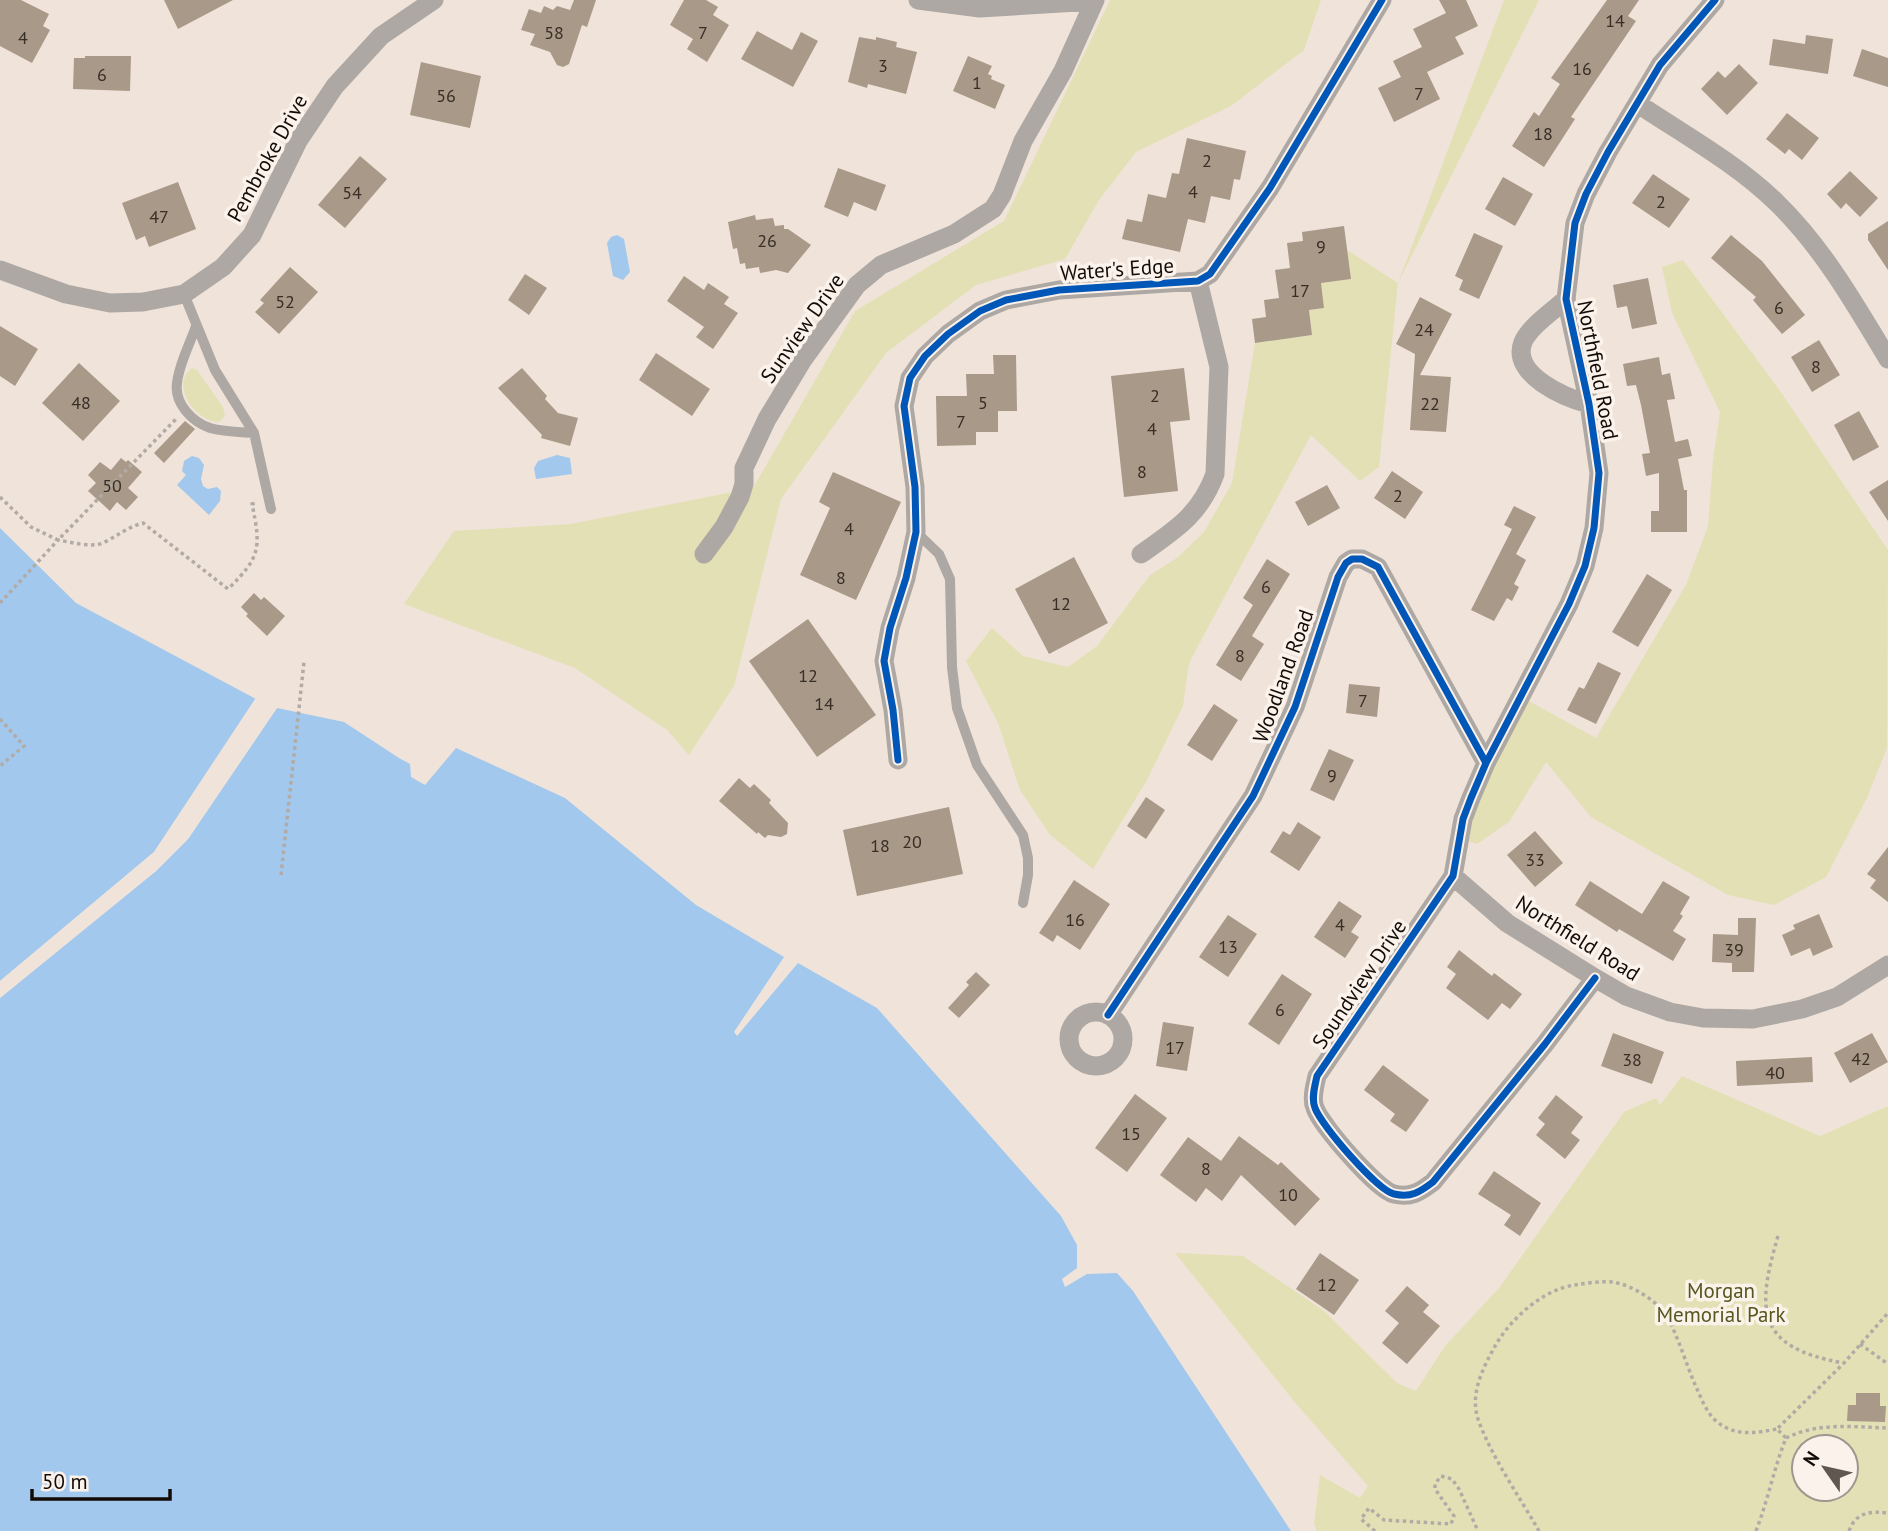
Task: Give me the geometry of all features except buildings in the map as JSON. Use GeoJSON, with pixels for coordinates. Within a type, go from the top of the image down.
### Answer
{"type":"FeatureCollection","features":[{"type":"Feature","properties":{"kind":"street","name":"Pembroke Drive"},"geometry":{"type":"LineString","coordinates":[[0,270],[66,295],[110,303],[143,302],[184,294],[223,267],[252,235],[298,141],[335,86],[381,36],[434,0]]}},
{"type":"Feature","properties":{"kind":"street"},"geometry":{"type":"LineString","coordinates":[[918,0],[980,8],[1095,1]]}},
{"type":"Feature","properties":{"kind":"street","name":"Water's Edge"},"geometry":{"type":"LineString","coordinates":[[898,760],[884,660],[916,532],[915,487],[904,406],[910,378],[925,356],[948,334],[980,311],[1006,300],[1059,290],[1198,281],[1210,274],[1270,188],[1382,0]]}},
{"type":"Feature","properties":{"kind":"street","name":"Northfield Road"},"geometry":{"type":"LineString","coordinates":[[1486,764],[1569,604],[1585,566],[1594,528],[1599,473],[1589,404],[1566,299],[1575,223],[1608,152],[1660,65],[1715,0]]}},
{"type":"Feature","properties":{"kind":"street","name":"Sunview Drive"},"geometry":{"type":"LineString","coordinates":[[704,554],[724,527],[740,497],[744,484],[744,468],[768,419],[802,361],[857,285],[881,265],[954,234],[993,209],[1002,195],[1023,141],[1063,71],[1095,1]]}},
{"type":"Feature","properties":{"kind":"street"},"geometry":{"type":"LineString","coordinates":[[1638,104],[1743,174],[1776,202],[1802,230],[1844,287],[1888,359]]}},
{"type":"Feature","properties":{"kind":"street"},"geometry":{"type":"LineString","coordinates":[[1141,554],[1185,523],[1210,487],[1215,474],[1219,367],[1198,281]]}},
{"type":"Feature","properties":{"kind":"street"},"geometry":{"type":"LineString","coordinates":[[1566,299],[1527,335],[1521,345],[1522,354],[1526,365],[1540,384],[1569,399],[1589,404]]}},
{"type":"Feature","properties":{"kind":"street","name":"Woodland Road"},"geometry":{"type":"LineString","coordinates":[[1108,1015],[1253,796],[1295,707],[1333,588],[1346,563],[1352,559],[1362,559],[1378,567],[1486,764]]}},
{"type":"Feature","properties":{"kind":"street","name":"Soundview Drive"},"geometry":{"type":"LineString","coordinates":[[1486,764],[1464,819],[1453,876],[1317,1076],[1313,1105],[1321,1121],[1385,1191],[1395,1195],[1412,1195],[1433,1182],[1595,978]]}},
{"type":"Feature","properties":{"kind":"street","name":"Northfield Road"},"geometry":{"type":"LineString","coordinates":[[1453,876],[1507,923],[1626,996],[1670,1012],[1703,1018],[1753,1019],[1802,1009],[1837,997],[1888,965]]}},
{"type":"Feature","properties":{"kind":"lane"},"geometry":{"type":"LineString","coordinates":[[184,294],[215,370],[254,433],[270,505]]}},
{"type":"Feature","properties":{"kind":"lane"},"geometry":{"type":"LineString","coordinates":[[196,326],[177,381],[178,396],[185,410],[195,420],[211,428],[254,433]]}},
{"type":"Feature","properties":{"kind":"lane"},"geometry":{"type":"LineString","coordinates":[[916,532],[939,554],[950,579],[952,667],[957,708],[977,765],[1023,835],[1028,866],[1023,903]]}},
{"type":"Feature","properties":{"kind":"path"},"geometry":{"type":"LineString","coordinates":[[0,603],[185,410]]}},
{"type":"Feature","properties":{"kind":"path"},"geometry":{"type":"LineString","coordinates":[[0,497],[31,527],[58,540],[102,543],[131,526],[143,523],[228,589],[249,566],[258,548],[252,504],[270,505]]}},
{"type":"Feature","properties":{"kind":"path"},"geometry":{"type":"LineString","coordinates":[[281,875],[304,662]]}},
{"type":"Feature","properties":{"kind":"path"},"geometry":{"type":"LineString","coordinates":[[0,766],[24,746],[1,721]]}},
{"type":"Feature","properties":{"kind":"path"},"geometry":{"type":"LineString","coordinates":[[1778,1236],[1765,1294],[1766,1314],[1773,1331],[1784,1343],[1805,1353],[1844,1363]]}},
{"type":"Feature","properties":{"kind":"path"},"geometry":{"type":"LineString","coordinates":[[1539,1531],[1486,1441],[1476,1413],[1476,1389],[1498,1341],[1543,1296],[1571,1285],[1614,1282],[1653,1301],[1668,1317],[1701,1398],[1716,1421],[1733,1431],[1747,1434],[1777,1429],[1844,1363],[1888,1312]]}},
{"type":"Feature","properties":{"kind":"path"},"geometry":{"type":"LineString","coordinates":[[1860,1344],[1888,1364]]}},
{"type":"Feature","properties":{"kind":"path"},"geometry":{"type":"LineString","coordinates":[[1756,1531],[1764,1512],[1774,1466],[1786,1437],[1817,1426],[1888,1427]]}},
{"type":"Feature","properties":{"kind":"path"},"geometry":{"type":"LineString","coordinates":[[1777,1429],[1786,1437]]}},
{"type":"Feature","properties":{"kind":"path"},"geometry":{"type":"LineString","coordinates":[[1375,1531],[1361,1519],[1369,1508],[1384,1520],[1451,1524],[1454,1516],[1435,1489],[1441,1476],[1452,1479],[1459,1489],[1478,1531]]}},
{"type":"Feature","properties":{"kind":"path"},"geometry":{"type":"LineString","coordinates":[[1849,1531],[1855,1520],[1864,1513],[1888,1513]]}},
{"type":"Feature","properties":{"kind":"green space"},"geometry":{"type":"Polygon","coordinates":[[[1110,0],[1321,0],[1304,50],[1231,106],[1136,152],[1099,200],[1065,259],[976,285],[886,353],[781,499],[734,686],[689,755],[667,730],[575,668],[404,604],[454,531],[571,524],[753,488],[855,311],[1004,221],[1110,0]]]}},
{"type":"Feature","properties":{"kind":"green space"},"geometry":{"type":"Polygon","coordinates":[[[1504,0],[1539,0],[1398,283],[1504,0]]]}},
{"type":"Feature","properties":{"kind":"green space"},"geometry":{"type":"Polygon","coordinates":[[[1347,250],[1398,283],[1379,467],[1360,481],[1311,435],[1189,663],[1183,706],[1147,780],[1093,869],[1050,835],[1020,790],[998,723],[966,661],[992,628],[1023,656],[1068,667],[1097,646],[1150,575],[1177,558],[1204,532],[1232,483],[1255,343],[1312,335],[1309,310],[1324,308],[1321,283],[1351,279],[1347,250]]]}},
{"type":"Feature","properties":{"kind":"green space"},"geometry":{"type":"Polygon","coordinates":[[[1683,260],[1778,388],[1888,550],[1887,748],[1867,798],[1826,877],[1774,905],[1728,895],[1591,817],[1546,762],[1509,822],[1477,844],[1466,840],[1483,786],[1527,700],[1596,738],[1686,585],[1708,526],[1720,412],[1672,313],[1662,267],[1683,260]]]}},
{"type":"Feature","properties":{"kind":"green space"},"geometry":{"type":"Polygon","coordinates":[[[192,368],[197,370],[223,407],[225,416],[219,422],[201,415],[188,401],[183,383],[192,368]]]}},
{"type":"Feature","properties":{"kind":"green space","name":"Morgan Memorial Park"},"geometry":{"type":"Polygon","coordinates":[[[1682,1076],[1820,1136],[1888,1106],[1888,1531],[1317,1531],[1314,1524],[1320,1475],[1360,1498],[1368,1486],[1298,1406],[1175,1253],[1243,1256],[1324,1311],[1397,1383],[1416,1391],[1445,1346],[1499,1288],[1624,1112],[1656,1098],[1660,1105],[1682,1076]]]}},
{"type":"Feature","properties":{"kind":"water"},"geometry":{"type":"Polygon","coordinates":[[[617,235],[624,239],[630,272],[623,280],[613,276],[607,243],[611,237],[617,235]]]}},
{"type":"Feature","properties":{"kind":"water"},"geometry":{"type":"Polygon","coordinates":[[[557,455],[570,458],[572,474],[536,479],[534,468],[538,461],[557,455]]]}},
{"type":"Feature","properties":{"kind":"water"},"geometry":{"type":"Polygon","coordinates":[[[192,456],[199,458],[204,465],[201,479],[203,486],[208,489],[217,487],[221,491],[220,501],[209,515],[177,485],[186,475],[182,471],[184,461],[192,456]]]}},
{"type":"Feature","properties":{"kind":"water"},"geometry":{"type":"Polygon","coordinates":[[[0,528],[76,603],[256,699],[154,852],[0,981],[0,528]]]}},
{"type":"Feature","properties":{"kind":"water"},"geometry":{"type":"Polygon","coordinates":[[[277,708],[344,722],[410,764],[411,777],[425,785],[456,748],[565,798],[696,905],[784,957],[734,1032],[737,1036],[798,963],[877,1008],[1061,1216],[1077,1245],[1077,1268],[1062,1279],[1065,1287],[1087,1274],[1117,1273],[1133,1291],[1291,1531],[0,1531],[0,998],[156,871],[188,839],[277,708]]]}},
{"type":"Feature","properties":{"kind":"pier"},"geometry":{"type":"Polygon","coordinates":[[[257,696],[258,701],[156,854],[0,985],[0,981],[154,852],[257,696]]]}},
{"type":"Feature","properties":{"kind":"pier"},"geometry":{"type":"Polygon","coordinates":[[[276,704],[279,705],[188,839],[156,871],[0,998],[0,993],[154,869],[185,837],[276,704]]]}},
{"type":"Feature","properties":{"kind":"cycle path"},"geometry":{"type":"LineString","coordinates":[[898,760],[884,661],[890,628],[906,578],[916,532],[915,487],[904,406],[910,378],[925,356],[948,334],[980,311],[1006,300],[1059,290],[1198,281],[1210,274],[1270,188],[1382,0]]}},
{"type":"Feature","properties":{"kind":"cycle path"},"geometry":{"type":"LineString","coordinates":[[1595,978],[1433,1182],[1419,1191],[1400,1195],[1386,1190],[1350,1156],[1315,1108],[1313,1096],[1317,1076],[1453,876],[1463,819],[1471,798],[1486,763],[1569,604],[1585,566],[1594,528],[1599,473],[1589,404],[1566,299],[1575,223],[1586,194],[1608,152],[1660,65],[1715,0]]}},
{"type":"Feature","properties":{"kind":"cycle path"},"geometry":{"type":"LineString","coordinates":[[1108,1015],[1253,796],[1295,707],[1338,577],[1346,563],[1352,559],[1362,559],[1378,567],[1486,763]]}}]}
